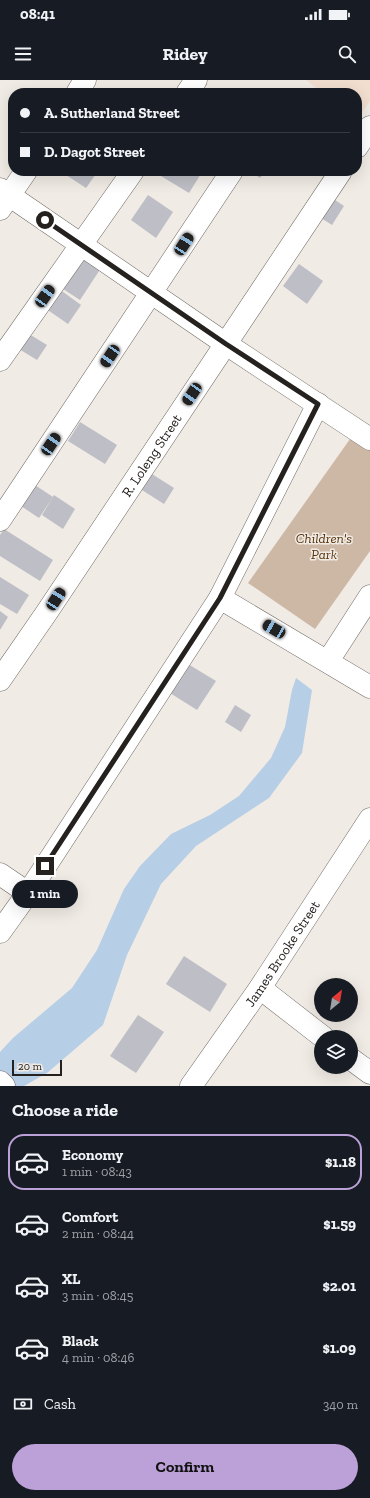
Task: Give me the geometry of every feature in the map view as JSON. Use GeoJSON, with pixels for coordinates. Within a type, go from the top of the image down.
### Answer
{"type":"FeatureCollection","features":[{"type":"Feature","properties":{"kind":"street"},"geometry":{"type":"LineString","coordinates":[[362,139],[370,127]]}},
{"type":"Feature","properties":{"kind":"street"},"geometry":{"type":"LineString","coordinates":[[22,176],[3,198],[81,245],[226,344],[370,439]]}},
{"type":"Feature","properties":{"kind":"street"},"geometry":{"type":"LineString","coordinates":[[0,360],[129,176]]}},
{"type":"Feature","properties":{"kind":"street"},"geometry":{"type":"LineString","coordinates":[[0,520],[229,176]]}},
{"type":"Feature","properties":{"kind":"street","name":"R. Loleng Street"},"geometry":{"type":"LineString","coordinates":[[0,680],[338,176]]}},
{"type":"Feature","properties":{"kind":"street"},"geometry":{"type":"LineString","coordinates":[[0,932],[28,893],[220,598],[318,404]]}},
{"type":"Feature","properties":{"kind":"street"},"geometry":{"type":"LineString","coordinates":[[328,661],[370,596]]}},
{"type":"Feature","properties":{"kind":"street"},"geometry":{"type":"LineString","coordinates":[[220,598],[370,687]]}},
{"type":"Feature","properties":{"kind":"street","name":"James Brooke Street"},"geometry":{"type":"LineString","coordinates":[[191,1086],[260,988],[370,819]]}},
{"type":"Feature","properties":{"kind":"street"},"geometry":{"type":"LineString","coordinates":[[0,874],[28,893]]}},
{"type":"Feature","properties":{"kind":"street"},"geometry":{"type":"LineString","coordinates":[[260,988],[314,1030]]}},
{"type":"Feature","properties":{"kind":"street"},"geometry":{"type":"LineString","coordinates":[[358,1064],[370,1073]]}},
{"type":"Feature","properties":{"kind":"street"},"geometry":{"type":"LineString","coordinates":[[0,1082],[4,1086]]}},
{"type":"Feature","properties":{"kind":"shaded area"},"geometry":{"type":"Polygon","coordinates":[[[306,80],[370,80],[370,101],[362,112],[362,88],[316,88],[306,80]]]}},
{"type":"Feature","properties":{"kind":"green space","name":"Children's Park"},"geometry":{"type":"Polygon","coordinates":[[[355,432],[370,442],[370,551],[315,629],[248,583],[355,432]]]}},
{"type":"Feature","properties":{"kind":"water"},"geometry":{"type":"Polygon","coordinates":[[[296,678],[312,690],[302,753],[269,798],[196,846],[161,884],[127,955],[103,1025],[47,1073],[24,1086],[0,1086],[0,1052],[13,1038],[72,988],[97,950],[124,889],[140,866],[171,834],[210,815],[239,796],[271,758],[285,727],[292,690],[296,678]]]}},
{"type":"Feature","properties":{"kind":"building"},"geometry":{"type":"Polygon","coordinates":[[[68,176],[94,176],[86,188],[68,176]]]}},
{"type":"Feature","properties":{"kind":"building"},"geometry":{"type":"Polygon","coordinates":[[[161,176],[200,176],[189,193],[161,176]]]}},
{"type":"Feature","properties":{"kind":"building"},"geometry":{"type":"Polygon","coordinates":[[[326,194],[344,206],[332,225],[313,213],[326,194]]]}},
{"type":"Feature","properties":{"kind":"building"},"geometry":{"type":"Polygon","coordinates":[[[148,195],[173,212],[156,238],[131,220],[148,195]]]}},
{"type":"Feature","properties":{"kind":"building"},"geometry":{"type":"Polygon","coordinates":[[[81,256],[101,268],[80,300],[60,287],[81,256]]]}},
{"type":"Feature","properties":{"kind":"building"},"geometry":{"type":"Polygon","coordinates":[[[299,264],[323,281],[307,304],[283,286],[299,264]]]}},
{"type":"Feature","properties":{"kind":"building"},"geometry":{"type":"Polygon","coordinates":[[[55,286],[81,305],[68,324],[42,306],[55,286]]]}},
{"type":"Feature","properties":{"kind":"building"},"geometry":{"type":"Polygon","coordinates":[[[29,334],[47,345],[37,360],[19,349],[29,334]]]}},
{"type":"Feature","properties":{"kind":"building"},"geometry":{"type":"Polygon","coordinates":[[[80,422],[117,445],[105,464],[68,441],[80,422]]]}},
{"type":"Feature","properties":{"kind":"building"},"geometry":{"type":"Polygon","coordinates":[[[144,469],[174,488],[164,504],[134,485],[144,469]]]}},
{"type":"Feature","properties":{"kind":"building"},"geometry":{"type":"Polygon","coordinates":[[[32,483],[53,497],[39,518],[18,504],[32,483]]]}},
{"type":"Feature","properties":{"kind":"building"},"geometry":{"type":"Polygon","coordinates":[[[54,495],[75,509],[63,529],[42,515],[54,495]]]}},
{"type":"Feature","properties":{"kind":"building"},"geometry":{"type":"Polygon","coordinates":[[[4,529],[53,560],[40,581],[0,556],[0,535],[4,529]]]}},
{"type":"Feature","properties":{"kind":"building"},"geometry":{"type":"Polygon","coordinates":[[[0,577],[29,595],[17,614],[0,604],[0,577]]]}},
{"type":"Feature","properties":{"kind":"building"},"geometry":{"type":"Polygon","coordinates":[[[0,611],[8,617],[0,630],[0,611]]]}},
{"type":"Feature","properties":{"kind":"building"},"geometry":{"type":"Polygon","coordinates":[[[188,664],[216,681],[197,710],[170,693],[188,664]]]}},
{"type":"Feature","properties":{"kind":"building"},"geometry":{"type":"Polygon","coordinates":[[[235,705],[251,715],[241,732],[225,722],[235,705]]]}},
{"type":"Feature","properties":{"kind":"building"},"geometry":{"type":"Polygon","coordinates":[[[184,956],[227,984],[210,1012],[166,984],[184,956]]]}},
{"type":"Feature","properties":{"kind":"building"},"geometry":{"type":"Polygon","coordinates":[[[138,1015],[164,1032],[136,1073],[110,1056],[138,1015]]]}},
{"type":"Feature","properties":{"kind":"route"},"geometry":{"type":"LineString","coordinates":[[45,220],[226,344],[318,404],[220,598],[45,866]]}}]}
